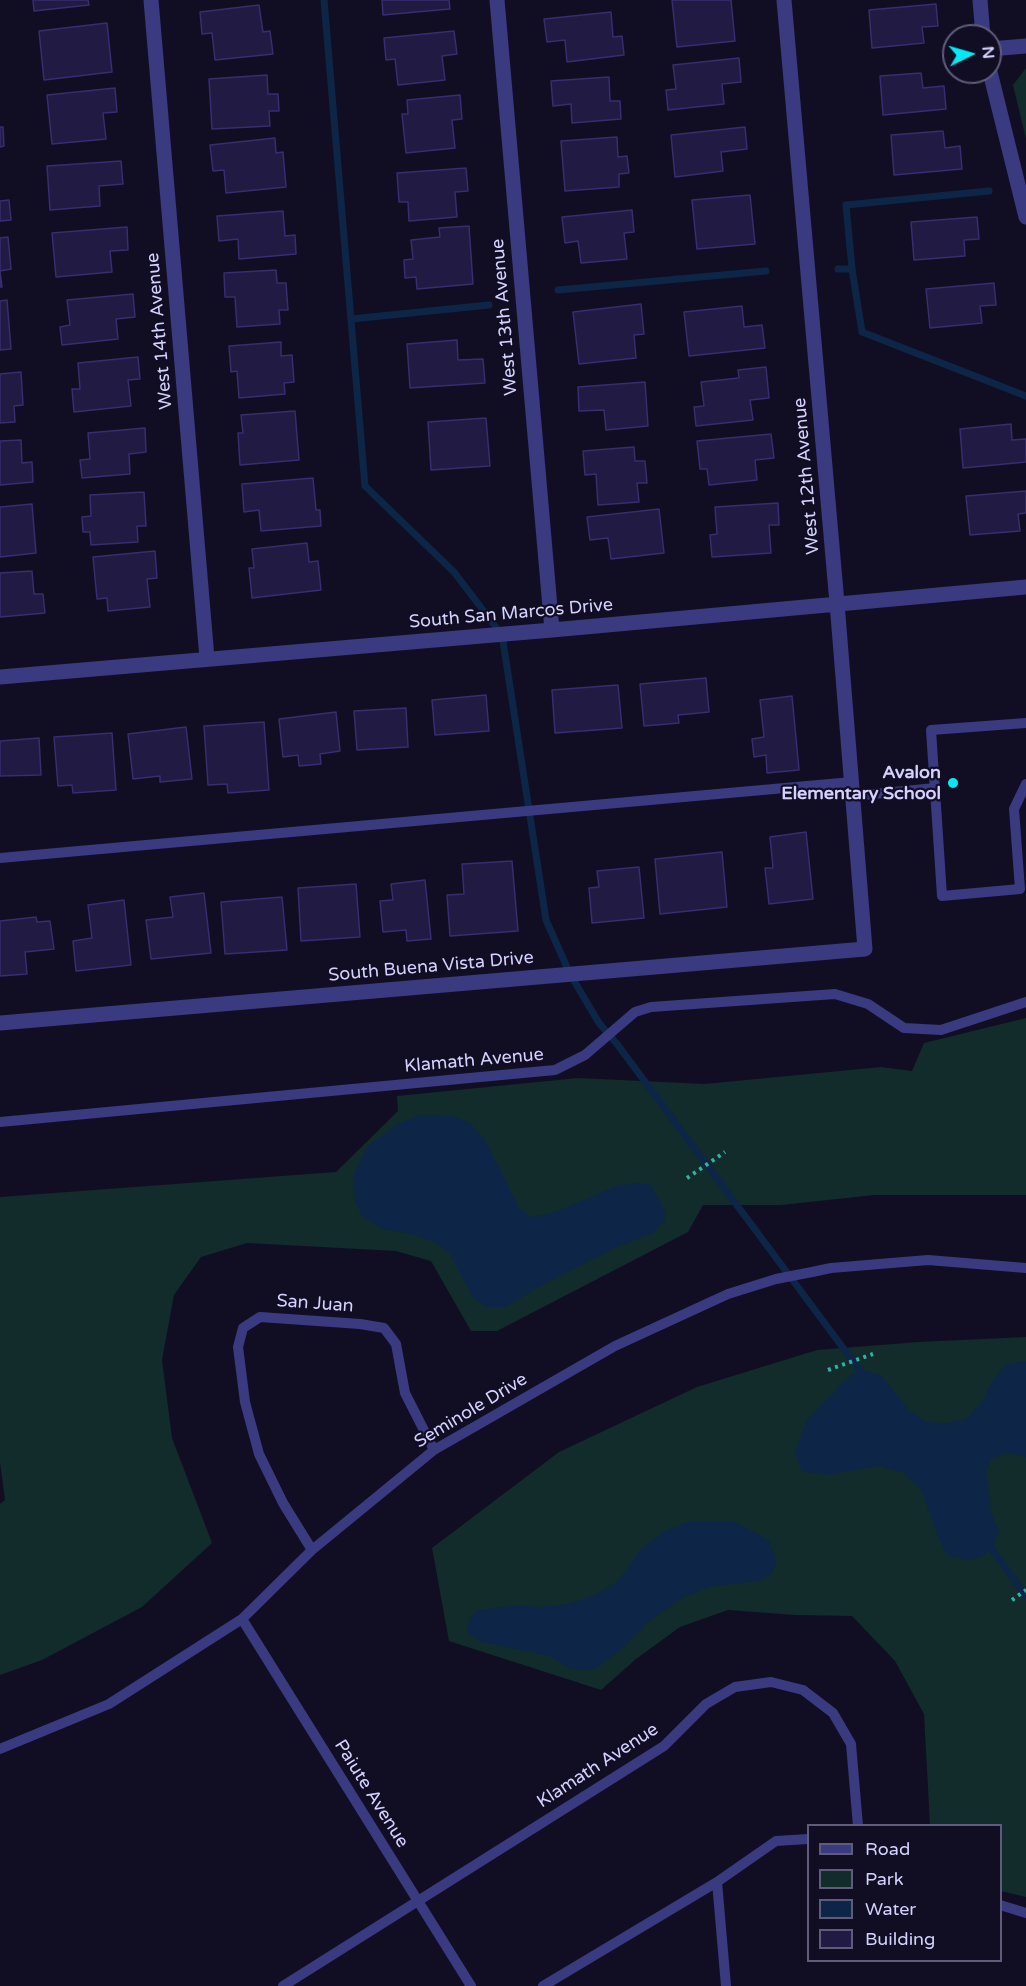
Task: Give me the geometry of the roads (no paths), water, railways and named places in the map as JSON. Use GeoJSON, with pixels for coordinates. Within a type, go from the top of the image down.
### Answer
{"type":"FeatureCollection","features":[{"type":"Feature","properties":{"kind":"street","name":"West 14th Avenue"},"geometry":{"type":"LineString","coordinates":[[152,0],[207,658]]}},
{"type":"Feature","properties":{"kind":"street","name":"West 13th Avenue"},"geometry":{"type":"LineString","coordinates":[[497,0],[552,630]]}},
{"type":"Feature","properties":{"kind":"street","name":"West 12th Avenue"},"geometry":{"type":"LineString","coordinates":[[784,0],[866,949]]}},
{"type":"Feature","properties":{"kind":"street"},"geometry":{"type":"LineString","coordinates":[[980,0],[982,24]]}},
{"type":"Feature","properties":{"kind":"street"},"geometry":{"type":"LineString","coordinates":[[1002,48],[1026,46]]}},
{"type":"Feature","properties":{"kind":"street"},"geometry":{"type":"LineString","coordinates":[[993,84],[1026,217]]}},
{"type":"Feature","properties":{"kind":"street","name":"South San Marcos Drive"},"geometry":{"type":"LineString","coordinates":[[0,677],[1026,587]]}},
{"type":"Feature","properties":{"kind":"street","name":"South Buena Vista Drive"},"geometry":{"type":"LineString","coordinates":[[0,1023],[866,949]]}},
{"type":"Feature","properties":{"kind":"lane"},"geometry":{"type":"LineString","coordinates":[[1026,723],[931,730],[942,896],[1020,889],[1014,809],[1026,784]]}},
{"type":"Feature","properties":{"kind":"lane"},"geometry":{"type":"LineString","coordinates":[[0,858],[853,789],[935,788]]}},
{"type":"Feature","properties":{"kind":"lane","name":"Klamath Avenue"},"geometry":{"type":"LineString","coordinates":[[0,1122],[555,1070],[585,1055],[634,1012],[651,1007],[835,994],[868,1004],[904,1028],[941,1030],[1026,1002]]}},
{"type":"Feature","properties":{"kind":"lane","name":"Seminole Drive"},"geometry":{"type":"LineString","coordinates":[[0,1749],[109,1704],[242,1619],[312,1550],[434,1450],[615,1346],[728,1294],[776,1280],[831,1268],[928,1260],[1026,1268]]}},
{"type":"Feature","properties":{"kind":"lane","name":"San Juan"},"geometry":{"type":"LineString","coordinates":[[312,1550],[283,1503],[259,1454],[245,1402],[238,1347],[243,1328],[260,1317],[360,1324],[384,1328],[396,1344],[405,1393],[434,1450]]}},
{"type":"Feature","properties":{"kind":"lane","name":"Paiute Avenue"},"geometry":{"type":"LineString","coordinates":[[242,1619],[471,1986]]}},
{"type":"Feature","properties":{"kind":"lane","name":"Klamath Avenue"},"geometry":{"type":"LineString","coordinates":[[283,1986],[664,1746],[706,1704],[735,1687],[771,1682],[803,1690],[833,1713],[851,1744],[858,1824]]}},
{"type":"Feature","properties":{"kind":"lane"},"geometry":{"type":"LineString","coordinates":[[543,1986],[717,1882],[776,1841],[807,1839]]}},
{"type":"Feature","properties":{"kind":"lane"},"geometry":{"type":"LineString","coordinates":[[717,1882],[726,1986]]}},
{"type":"Feature","properties":{"kind":"lane"},"geometry":{"type":"LineString","coordinates":[[1002,1906],[1026,1913]]}},
{"type":"Feature","properties":{"kind":"water"},"geometry":{"type":"Polygon","coordinates":[[[421,1115],[450,1116],[470,1123],[485,1139],[520,1209],[532,1217],[555,1212],[620,1185],[639,1183],[651,1185],[665,1211],[664,1223],[652,1233],[617,1247],[533,1290],[506,1307],[486,1307],[473,1298],[450,1254],[436,1243],[412,1234],[382,1229],[363,1217],[355,1202],[353,1175],[368,1146],[397,1124],[421,1115]]]}},
{"type":"Feature","properties":{"kind":"water"},"geometry":{"type":"Polygon","coordinates":[[[1026,1361],[1026,1457],[1011,1453],[991,1458],[986,1472],[991,1513],[999,1530],[992,1549],[981,1557],[967,1560],[947,1555],[938,1537],[922,1491],[902,1472],[879,1466],[827,1475],[802,1471],[795,1452],[807,1420],[843,1382],[859,1369],[881,1375],[907,1408],[925,1422],[948,1423],[966,1419],[984,1399],[991,1383],[1005,1365],[1026,1361]]]}},
{"type":"Feature","properties":{"kind":"water"},"geometry":{"type":"Polygon","coordinates":[[[689,1522],[734,1522],[769,1540],[776,1561],[772,1574],[759,1581],[708,1587],[681,1599],[649,1621],[624,1647],[595,1670],[573,1670],[549,1656],[482,1642],[467,1632],[469,1618],[479,1610],[519,1605],[539,1607],[568,1604],[595,1595],[618,1581],[639,1551],[664,1531],[689,1522]]]}},
{"type":"Feature","properties":{"kind":"waterway"},"geometry":{"type":"LineString","coordinates":[[324,0],[365,486],[454,572],[502,635],[546,920],[570,974],[599,1023],[864,1376]]}},
{"type":"Feature","properties":{"kind":"waterway"},"geometry":{"type":"LineString","coordinates":[[989,191],[846,205],[852,269],[862,332],[1026,396]]}},
{"type":"Feature","properties":{"kind":"waterway"},"geometry":{"type":"LineString","coordinates":[[838,269],[852,269]]}},
{"type":"Feature","properties":{"kind":"waterway"},"geometry":{"type":"LineString","coordinates":[[558,290],[766,271]]}},
{"type":"Feature","properties":{"kind":"waterway"},"geometry":{"type":"LineString","coordinates":[[351,319],[489,305]]}},
{"type":"Feature","properties":{"kind":"waterway"},"geometry":{"type":"LineString","coordinates":[[987,1544],[1026,1596]]}},
{"type":"Feature","properties":{"kind":"place","name":"Avalon Elementary School"},"geometry":{"type":"Point","coordinates":[953,783]}}]}
